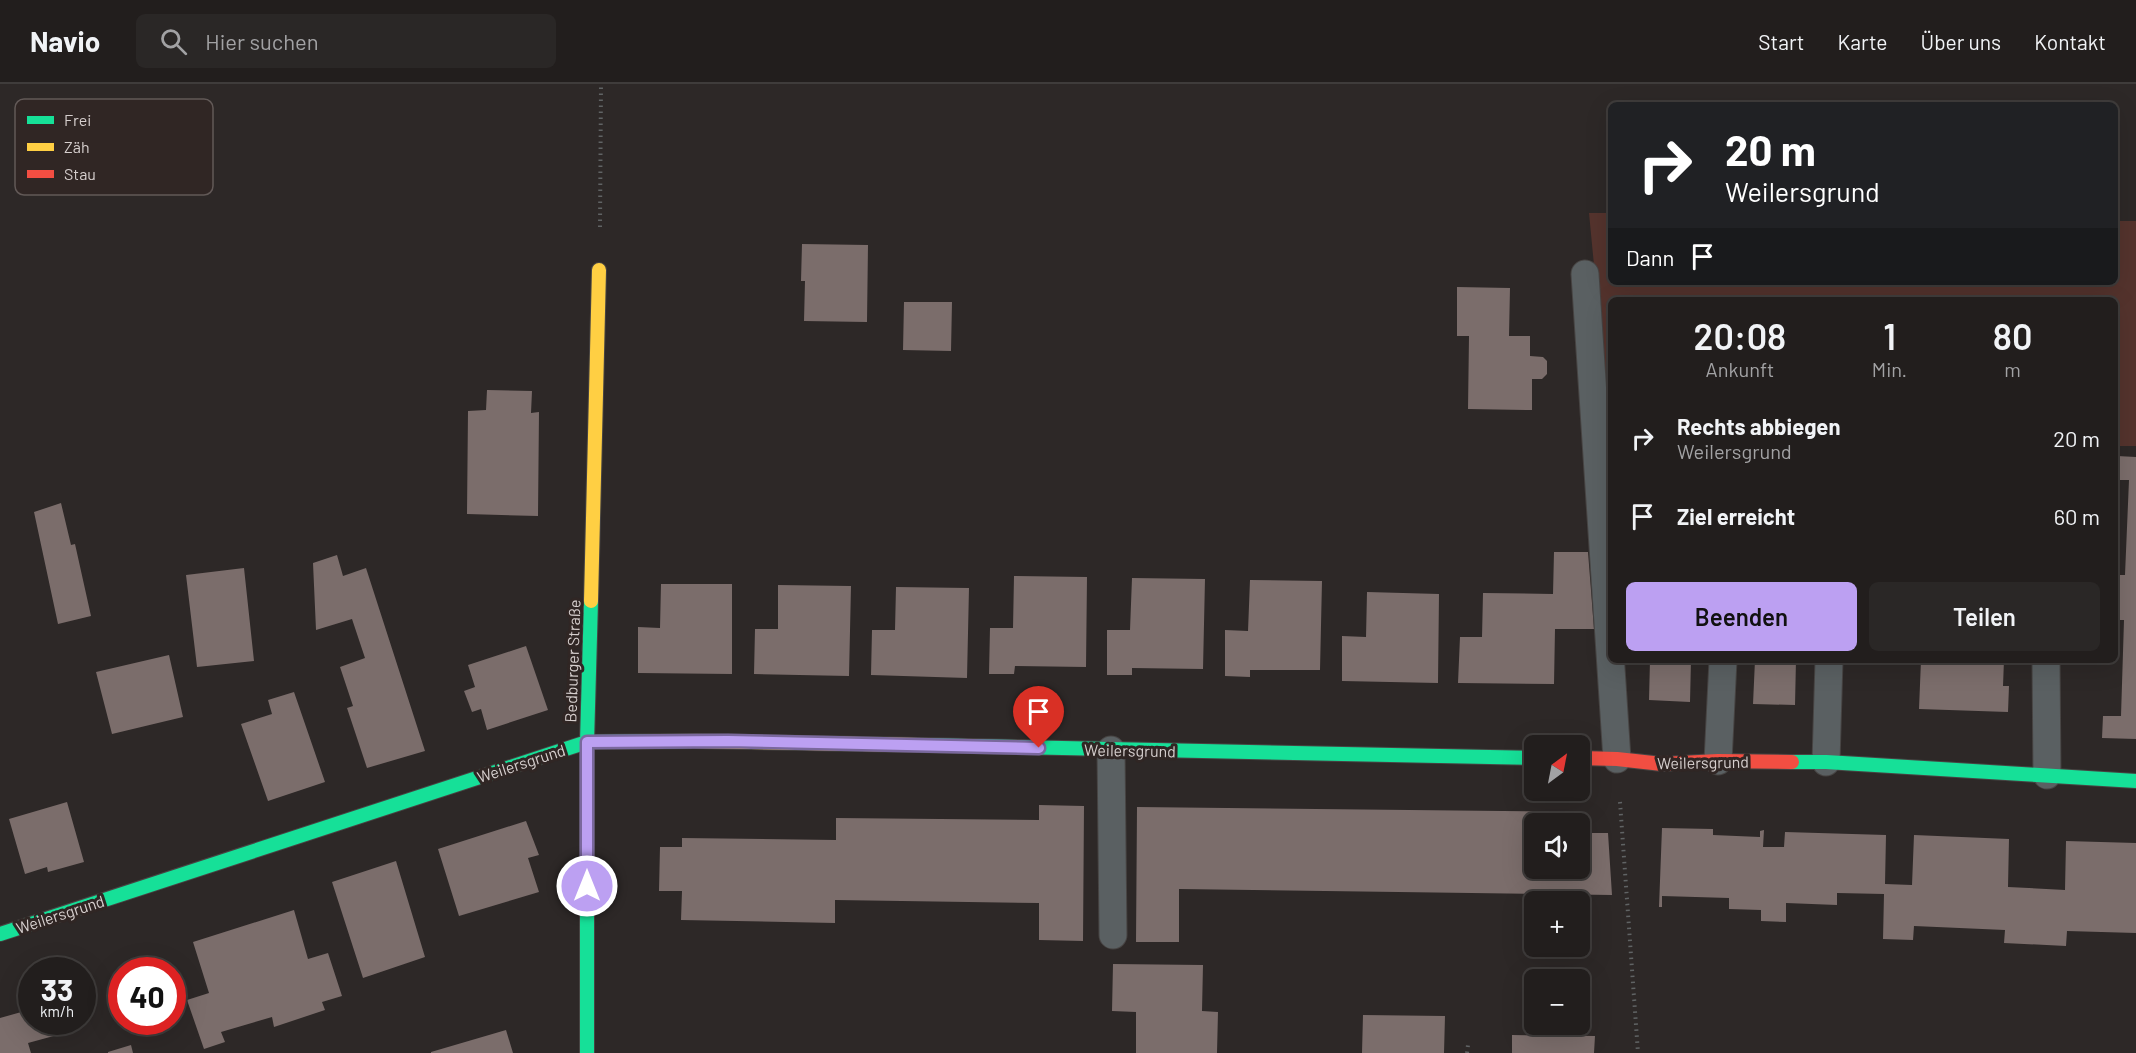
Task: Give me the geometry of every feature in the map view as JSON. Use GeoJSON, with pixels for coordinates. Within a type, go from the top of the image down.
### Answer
{"type":"FeatureCollection","features":[{"type":"Feature","properties":{"kind":"street","name":"Bedburger Straße"},"geometry":{"type":"LineString","coordinates":[[587,1053],[587,742],[599,270]]}},
{"type":"Feature","properties":{"kind":"street","name":"Weilersgrund"},"geometry":{"type":"LineString","coordinates":[[0,934],[587,742],[728,741],[1524,758]]}},
{"type":"Feature","properties":{"kind":"street","name":"Weilersgrund"},"geometry":{"type":"LineString","coordinates":[[1590,758],[1662,764],[1718,760],[1826,762],[2136,781]]}},
{"type":"Feature","properties":{"kind":"lane"},"geometry":{"type":"LineString","coordinates":[[1585,274],[1608,623]]}},
{"type":"Feature","properties":{"kind":"lane"},"geometry":{"type":"LineString","coordinates":[[1611,663],[1617,759]]}},
{"type":"Feature","properties":{"kind":"lane"},"geometry":{"type":"LineString","coordinates":[[1718,760],[1724,663]]}},
{"type":"Feature","properties":{"kind":"lane"},"geometry":{"type":"LineString","coordinates":[[1826,762],[1829,663]]}},
{"type":"Feature","properties":{"kind":"lane"},"geometry":{"type":"LineString","coordinates":[[2046,663],[2047,775]]}},
{"type":"Feature","properties":{"kind":"lane"},"geometry":{"type":"LineString","coordinates":[[1111,750],[1113,935]]}},
{"type":"Feature","properties":{"kind":"path"},"geometry":{"type":"LineString","coordinates":[[599,270],[601,84]]}},
{"type":"Feature","properties":{"kind":"path"},"geometry":{"type":"LineString","coordinates":[[1617,759],[1638,1053]]}},
{"type":"Feature","properties":{"kind":"path"},"geometry":{"type":"LineString","coordinates":[[1467,1053],[1468,1045]]}},
{"type":"Feature","properties":{"kind":"shaded area"},"geometry":{"type":"Polygon","coordinates":[[[1589,213],[1608,213],[1608,285],[2118,285],[2118,221],[2136,221],[2136,446],[2118,446],[2118,297],[1608,297],[1608,411],[1589,213]]]}},
{"type":"Feature","properties":{"kind":"building"},"geometry":{"type":"Polygon","coordinates":[[[802,244],[868,245],[867,322],[804,321],[805,281],[801,281],[802,244]]]}},
{"type":"Feature","properties":{"kind":"building"},"geometry":{"type":"Polygon","coordinates":[[[1457,287],[1510,288],[1509,336],[1530,336],[1530,356],[1543,357],[1547,361],[1547,374],[1542,379],[1532,379],[1532,410],[1468,409],[1469,336],[1457,336],[1457,287]]]}},
{"type":"Feature","properties":{"kind":"building"},"geometry":{"type":"Polygon","coordinates":[[[904,302],[952,302],[951,351],[903,350],[904,302]]]}},
{"type":"Feature","properties":{"kind":"building"},"geometry":{"type":"Polygon","coordinates":[[[487,390],[532,391],[531,413],[539,412],[538,516],[467,514],[468,411],[486,410],[487,390]]]}},
{"type":"Feature","properties":{"kind":"building"},"geometry":{"type":"Polygon","coordinates":[[[2118,456],[2136,457],[2136,739],[2102,738],[2103,716],[2121,716],[2124,620],[2118,620],[2118,575],[2125,575],[2129,480],[2118,480],[2118,456]]]}},
{"type":"Feature","properties":{"kind":"building"},"geometry":{"type":"Polygon","coordinates":[[[61,503],[71,545],[75,544],[91,616],[58,624],[34,512],[61,503]]]}},
{"type":"Feature","properties":{"kind":"building"},"geometry":{"type":"Polygon","coordinates":[[[1554,552],[1588,552],[1594,629],[1555,629],[1554,684],[1458,683],[1460,637],[1482,637],[1483,593],[1553,594],[1554,552]]]}},
{"type":"Feature","properties":{"kind":"building"},"geometry":{"type":"Polygon","coordinates":[[[337,555],[343,576],[366,568],[425,751],[367,768],[347,708],[353,706],[340,667],[365,658],[352,619],[316,630],[313,563],[337,555]]]}},
{"type":"Feature","properties":{"kind":"building"},"geometry":{"type":"Polygon","coordinates":[[[244,568],[254,661],[197,667],[186,575],[244,568]]]}},
{"type":"Feature","properties":{"kind":"building"},"geometry":{"type":"Polygon","coordinates":[[[1014,576],[1087,577],[1086,667],[1015,666],[1014,674],[989,674],[990,628],[1013,628],[1014,576]]]}},
{"type":"Feature","properties":{"kind":"building"},"geometry":{"type":"Polygon","coordinates":[[[1132,578],[1205,579],[1203,669],[1132,668],[1132,675],[1107,675],[1107,630],[1130,630],[1132,578]]]}},
{"type":"Feature","properties":{"kind":"building"},"geometry":{"type":"Polygon","coordinates":[[[1250,580],[1322,581],[1320,670],[1250,670],[1250,677],[1225,676],[1225,630],[1248,631],[1250,580]]]}},
{"type":"Feature","properties":{"kind":"building"},"geometry":{"type":"Polygon","coordinates":[[[661,584],[732,584],[732,674],[638,673],[638,627],[660,628],[661,584]]]}},
{"type":"Feature","properties":{"kind":"building"},"geometry":{"type":"Polygon","coordinates":[[[778,585],[851,586],[849,676],[754,674],[755,629],[778,629],[778,585]]]}},
{"type":"Feature","properties":{"kind":"building"},"geometry":{"type":"Polygon","coordinates":[[[896,587],[969,588],[967,678],[871,675],[872,630],[895,630],[896,587]]]}},
{"type":"Feature","properties":{"kind":"building"},"geometry":{"type":"Polygon","coordinates":[[[1367,592],[1439,594],[1438,683],[1342,681],[1342,636],[1366,637],[1367,592]]]}},
{"type":"Feature","properties":{"kind":"building"},"geometry":{"type":"Polygon","coordinates":[[[526,646],[548,710],[487,730],[481,709],[472,712],[464,691],[475,687],[468,665],[526,646]]]}},
{"type":"Feature","properties":{"kind":"building"},"geometry":{"type":"Polygon","coordinates":[[[169,655],[183,717],[112,734],[96,672],[169,655]]]}},
{"type":"Feature","properties":{"kind":"building"},"geometry":{"type":"Polygon","coordinates":[[[1650,663],[1691,663],[1690,702],[1649,700],[1650,663]]]}},
{"type":"Feature","properties":{"kind":"building"},"geometry":{"type":"Polygon","coordinates":[[[1755,663],[1796,663],[1795,705],[1753,704],[1755,663]]]}},
{"type":"Feature","properties":{"kind":"building"},"geometry":{"type":"Polygon","coordinates":[[[1921,663],[2004,663],[2003,686],[2009,686],[2008,712],[1919,709],[1921,663]]]}},
{"type":"Feature","properties":{"kind":"building"},"geometry":{"type":"Polygon","coordinates":[[[294,692],[325,782],[268,801],[241,724],[272,714],[268,700],[294,692]]]}},
{"type":"Feature","properties":{"kind":"building"},"geometry":{"type":"Polygon","coordinates":[[[67,802],[84,862],[48,872],[47,867],[25,874],[9,819],[67,802]]]}},
{"type":"Feature","properties":{"kind":"building"},"geometry":{"type":"Polygon","coordinates":[[[1039,805],[1084,806],[1083,941],[1039,940],[1039,903],[835,900],[835,923],[681,920],[682,891],[659,891],[660,847],[682,847],[682,838],[836,840],[836,818],[1039,820],[1039,805]]]}},
{"type":"Feature","properties":{"kind":"building"},"geometry":{"type":"Polygon","coordinates":[[[1137,807],[1586,812],[1524,813],[1524,879],[1590,879],[1590,833],[1608,833],[1612,895],[1590,895],[1590,891],[1524,891],[1524,894],[1179,889],[1179,942],[1136,942],[1137,807]]]}},
{"type":"Feature","properties":{"kind":"building"},"geometry":{"type":"Polygon","coordinates":[[[526,821],[539,855],[528,858],[539,892],[459,916],[438,849],[526,821]]]}},
{"type":"Feature","properties":{"kind":"building"},"geometry":{"type":"Polygon","coordinates":[[[1662,828],[1713,829],[1713,835],[1760,837],[1760,831],[1764,830],[1763,847],[1784,847],[1785,832],[1886,835],[1885,884],[1912,885],[1914,835],[2009,839],[2008,887],[2065,890],[2066,841],[2136,843],[2136,933],[2067,931],[2066,946],[2004,943],[2005,930],[1914,926],[1913,940],[1883,939],[1884,894],[1837,893],[1837,905],[1786,903],[1786,922],[1761,921],[1761,910],[1729,909],[1729,898],[1662,896],[1662,907],[1659,907],[1662,828]]]}},
{"type":"Feature","properties":{"kind":"building"},"geometry":{"type":"Polygon","coordinates":[[[396,861],[425,957],[363,978],[332,882],[396,861]]]}},
{"type":"Feature","properties":{"kind":"building"},"geometry":{"type":"Polygon","coordinates":[[[294,910],[308,959],[328,953],[342,996],[322,1002],[325,1010],[274,1027],[272,1017],[221,1032],[225,1042],[204,1049],[187,1000],[209,993],[193,942],[294,910]]]}},
{"type":"Feature","properties":{"kind":"building"},"geometry":{"type":"Polygon","coordinates":[[[1113,964],[1203,965],[1202,1011],[1218,1012],[1217,1053],[1136,1053],[1136,1012],[1112,1011],[1113,964]]]}},
{"type":"Feature","properties":{"kind":"building"},"geometry":{"type":"Polygon","coordinates":[[[18,1013],[18,1035],[57,1035],[28,1043],[31,1053],[0,1053],[0,1018],[18,1013]]]}},
{"type":"Feature","properties":{"kind":"building"},"geometry":{"type":"Polygon","coordinates":[[[1363,1015],[1445,1016],[1444,1053],[1362,1053],[1363,1015]]]}},
{"type":"Feature","properties":{"kind":"building"},"geometry":{"type":"Polygon","coordinates":[[[506,1030],[513,1053],[431,1053],[431,1052],[506,1030]]]}},
{"type":"Feature","properties":{"kind":"building"},"geometry":{"type":"Polygon","coordinates":[[[1512,1035],[1595,1036],[1594,1053],[1512,1053],[1512,1035]]]}},
{"type":"Feature","properties":{"kind":"building"},"geometry":{"type":"Polygon","coordinates":[[[131,1045],[133,1053],[108,1053],[108,1052],[131,1045]]]}},
{"type":"Feature","properties":{"kind":"traffic: fast"},"geometry":{"type":"LineString","coordinates":[[587,1053],[587,742],[591,601]]}},
{"type":"Feature","properties":{"kind":"traffic: fast"},"geometry":{"type":"LineString","coordinates":[[0,934],[587,742],[695,741]]}},
{"type":"Feature","properties":{"kind":"traffic: fast"},"geometry":{"type":"LineString","coordinates":[[918,745],[1524,758]]}},
{"type":"Feature","properties":{"kind":"traffic: fast"},"geometry":{"type":"LineString","coordinates":[[1792,762],[1826,762],[2136,781]]}},
{"type":"Feature","properties":{"kind":"traffic: slow"},"geometry":{"type":"LineString","coordinates":[[591,601],[599,270]]}},
{"type":"Feature","properties":{"kind":"traffic: slow"},"geometry":{"type":"LineString","coordinates":[[695,741],[918,745]]}},
{"type":"Feature","properties":{"kind":"traffic: jam"},"geometry":{"type":"LineString","coordinates":[[1590,758],[1662,764],[1718,761],[1792,762]]}},
{"type":"Feature","properties":{"kind":"route"},"geometry":{"type":"LineString","coordinates":[[587,886],[587,742],[728,741],[1039,748]]}}]}
